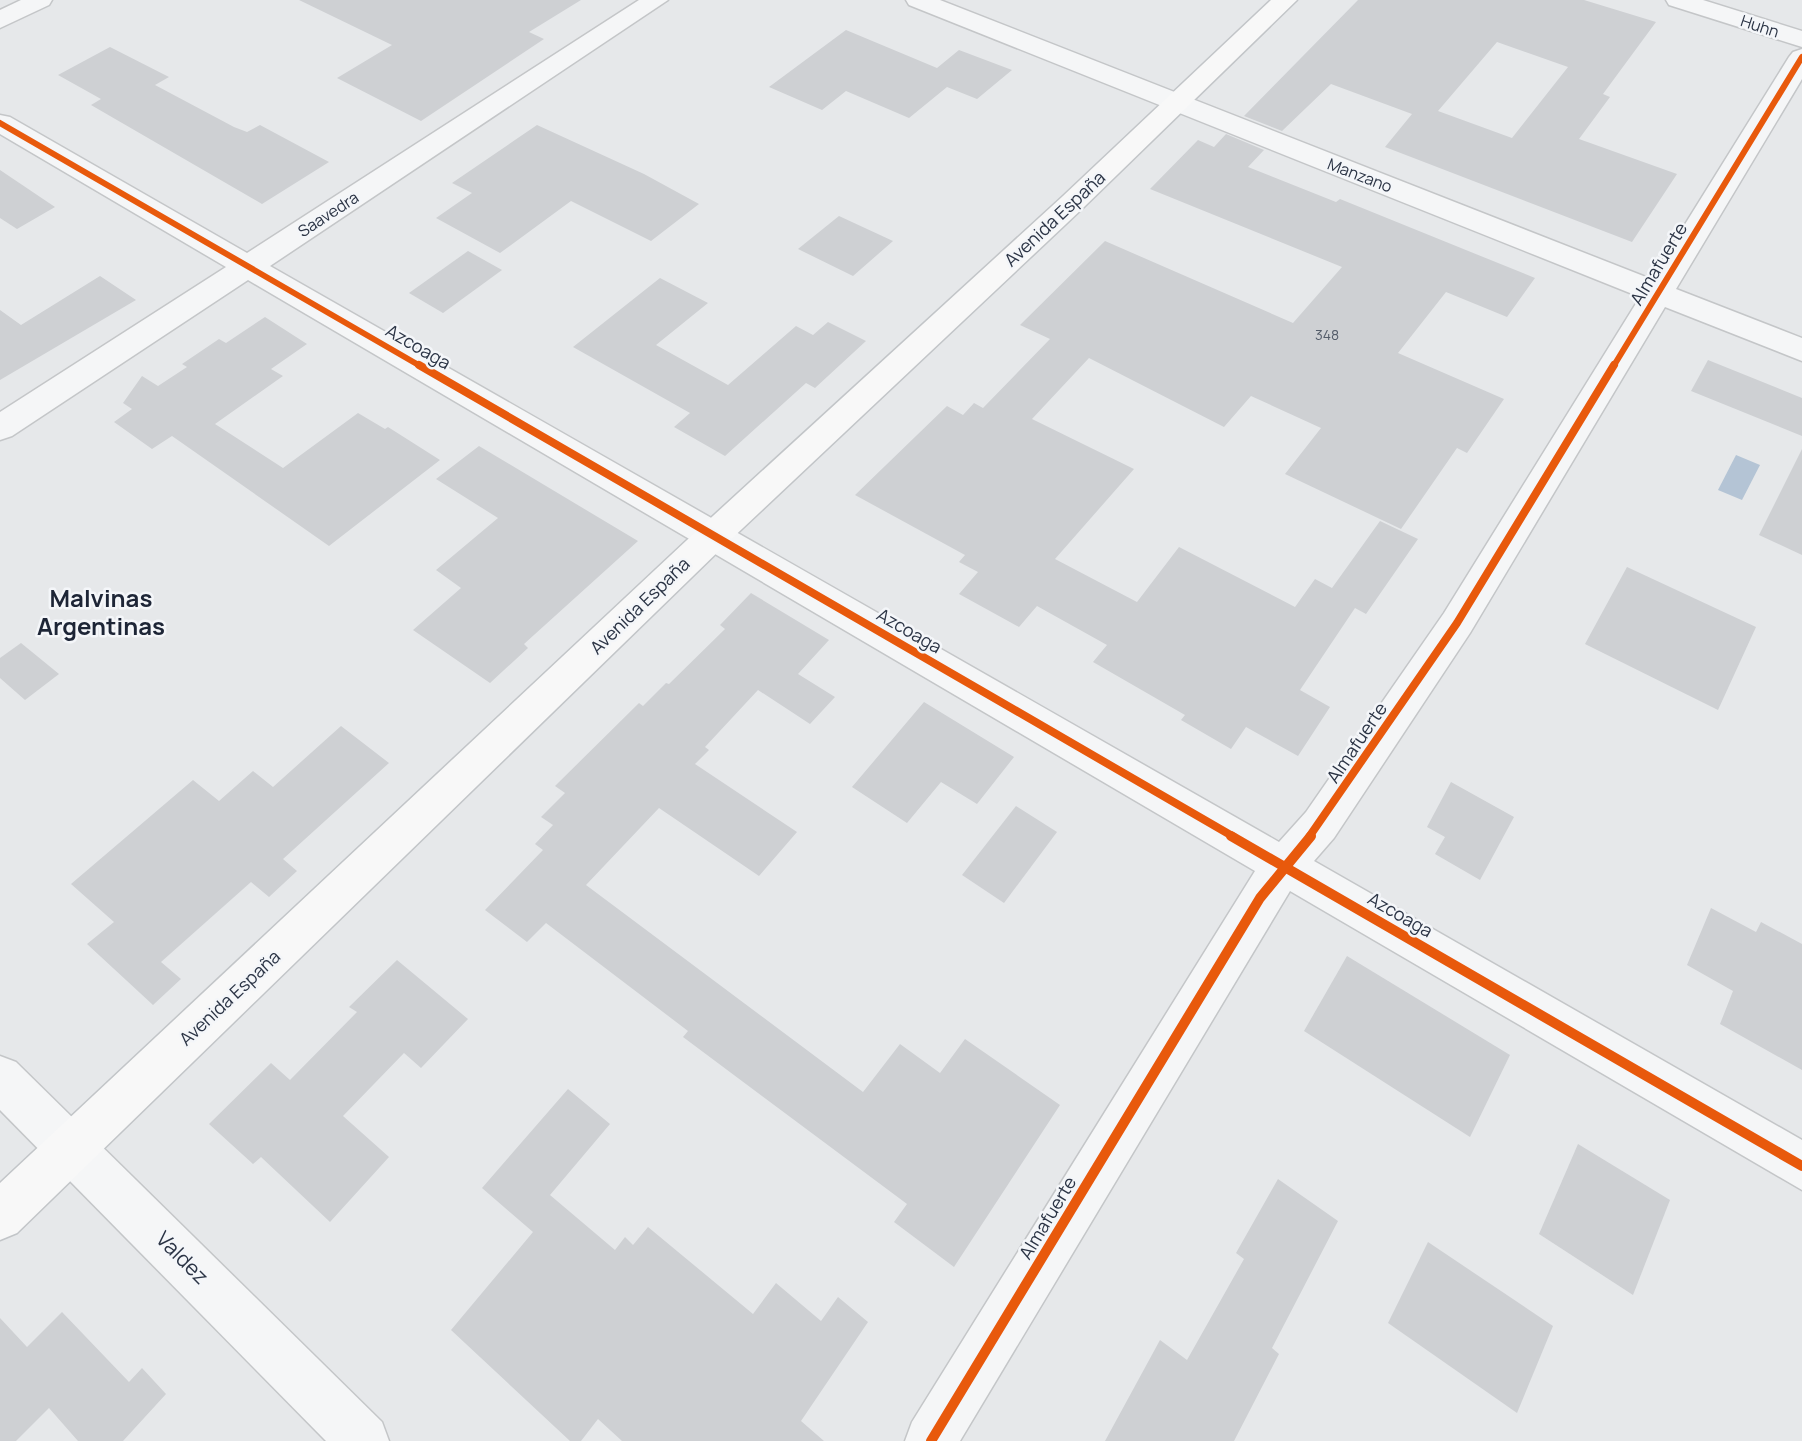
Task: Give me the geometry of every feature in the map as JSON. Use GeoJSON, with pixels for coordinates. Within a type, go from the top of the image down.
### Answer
{"type":"FeatureCollection","features":[{"type":"Feature","properties":{"kind":"main road","name":"Avenida España"},"geometry":{"type":"LineString","coordinates":[[0,1216],[373,864],[713,535],[1177,104],[1285,0]]}},
{"type":"Feature","properties":{"kind":"street"},"geometry":{"type":"LineString","coordinates":[[0,20],[40,0]]}},
{"type":"Feature","properties":{"kind":"street","name":"Saavedra"},"geometry":{"type":"LineString","coordinates":[[0,428],[656,0]]}},
{"type":"Feature","properties":{"kind":"street","name":"Manzano"},"geometry":{"type":"LineString","coordinates":[[918,0],[1802,350]]}},
{"type":"Feature","properties":{"kind":"street","name":"Huhn"},"geometry":{"type":"LineString","coordinates":[[1678,0],[1802,39]]}},
{"type":"Feature","properties":{"kind":"street","name":"Almafuerte"},"geometry":{"type":"LineString","coordinates":[[931,1441],[1260,898],[1320,825],[1457,623],[1802,57]]}},
{"type":"Feature","properties":{"kind":"street","name":"Azcoaga"},"geometry":{"type":"LineString","coordinates":[[0,123],[1802,1166]]}},
{"type":"Feature","properties":{"kind":"street","name":"Valdez"},"geometry":{"type":"LineString","coordinates":[[0,1077],[363,1441]]}},
{"type":"Feature","properties":{"kind":"water"},"geometry":{"type":"Polygon","coordinates":[[[1736,455],[1760,465],[1742,500],[1718,490],[1736,455]]]}},
{"type":"Feature","properties":{"kind":"building"},"geometry":{"type":"Polygon","coordinates":[[[299,0],[581,0],[529,32],[544,39],[421,121],[337,78],[392,45],[299,0]]]}},
{"type":"Feature","properties":{"kind":"building"},"geometry":{"type":"Polygon","coordinates":[[[1358,0],[1584,0],[1656,22],[1603,94],[1610,97],[1579,139],[1677,174],[1632,242],[1385,147],[1412,114],[1331,84],[1282,131],[1244,116],[1358,0]],[[1497,42],[1438,111],[1512,138],[1568,67],[1497,42]]]}},
{"type":"Feature","properties":{"kind":"building"},"geometry":{"type":"Polygon","coordinates":[[[846,30],[937,68],[959,50],[1012,70],[977,99],[947,87],[909,118],[846,91],[822,110],[769,87],[846,30]]]}},
{"type":"Feature","properties":{"kind":"building"},"geometry":{"type":"Polygon","coordinates":[[[110,47],[169,77],[155,85],[234,127],[247,132],[260,125],[329,162],[262,204],[91,105],[101,99],[58,75],[110,47]]]}},
{"type":"Feature","properties":{"kind":"building"},"geometry":{"type":"Polygon","coordinates":[[[537,125],[644,174],[699,204],[651,241],[571,201],[500,253],[436,218],[472,193],[452,183],[537,125]]]}},
{"type":"Feature","properties":{"kind":"building"},"geometry":{"type":"Polygon","coordinates":[[[1226,134],[1264,150],[1248,167],[1336,202],[1340,199],[1535,278],[1507,317],[1446,292],[1398,353],[1504,399],[1467,453],[1457,448],[1401,529],[1285,474],[1321,428],[1251,396],[1224,427],[1089,358],[1032,419],[1134,469],[1055,559],[1137,602],[1179,547],[1295,607],[1315,579],[1332,588],[1380,521],[1418,539],[1366,614],[1355,608],[1300,690],[1330,707],[1298,756],[1246,727],[1231,749],[1181,720],[1185,715],[1093,662],[1107,645],[1037,606],[1019,627],[959,594],[978,572],[959,562],[965,555],[855,495],[947,406],[963,415],[974,403],[983,408],[1050,339],[1020,325],[1105,241],[1293,323],[1342,267],[1150,189],[1198,140],[1214,147],[1226,134]]]}},
{"type":"Feature","properties":{"kind":"building"},"geometry":{"type":"Polygon","coordinates":[[[0,170],[55,207],[17,229],[0,218],[0,170]]]}},
{"type":"Feature","properties":{"kind":"building"},"geometry":{"type":"Polygon","coordinates":[[[839,216],[893,241],[853,276],[798,249],[839,216]]]}},
{"type":"Feature","properties":{"kind":"building"},"geometry":{"type":"Polygon","coordinates":[[[468,251],[502,270],[443,313],[409,293],[468,251]]]}},
{"type":"Feature","properties":{"kind":"building"},"geometry":{"type":"Polygon","coordinates":[[[100,276],[136,300],[0,380],[0,310],[21,325],[100,276]]]}},
{"type":"Feature","properties":{"kind":"building"},"geometry":{"type":"Polygon","coordinates":[[[660,278],[708,303],[656,345],[728,385],[796,326],[813,335],[828,322],[866,341],[815,388],[806,383],[725,456],[674,427],[690,413],[573,347],[660,278]]]}},
{"type":"Feature","properties":{"kind":"building"},"geometry":{"type":"Polygon","coordinates":[[[265,317],[307,344],[271,369],[283,376],[215,424],[283,468],[358,413],[385,429],[388,427],[440,460],[329,546],[172,436],[152,449],[114,422],[132,409],[123,403],[142,376],[158,386],[187,367],[182,364],[219,339],[226,343],[265,317]]]}},
{"type":"Feature","properties":{"kind":"building"},"geometry":{"type":"Polygon","coordinates":[[[1708,360],[1802,398],[1802,436],[1691,391],[1708,360]]]}},
{"type":"Feature","properties":{"kind":"building"},"geometry":{"type":"Polygon","coordinates":[[[479,446],[638,541],[524,644],[528,648],[490,683],[413,630],[461,588],[436,570],[498,518],[436,479],[479,446]]]}},
{"type":"Feature","properties":{"kind":"building"},"geometry":{"type":"Polygon","coordinates":[[[1802,449],[1802,555],[1759,535],[1802,449]]]}},
{"type":"Feature","properties":{"kind":"building"},"geometry":{"type":"Polygon","coordinates":[[[1627,567],[1756,627],[1718,710],[1585,644],[1627,567]]]}},
{"type":"Feature","properties":{"kind":"building"},"geometry":{"type":"Polygon","coordinates":[[[751,593],[829,640],[798,674],[835,697],[810,724],[758,690],[705,747],[709,750],[695,764],[797,832],[759,876],[659,808],[586,885],[863,1092],[900,1044],[940,1073],[965,1039],[1060,1105],[954,1267],[894,1222],[907,1204],[683,1037],[688,1031],[546,923],[527,942],[485,910],[543,850],[535,844],[553,825],[541,817],[565,793],[555,786],[639,703],[643,706],[666,683],[669,684],[725,629],[720,625],[751,593]]]}},
{"type":"Feature","properties":{"kind":"building"},"geometry":{"type":"Polygon","coordinates":[[[21,643],[59,674],[25,700],[0,678],[0,658],[21,643]]]}},
{"type":"Feature","properties":{"kind":"building"},"geometry":{"type":"Polygon","coordinates":[[[924,702],[1014,757],[977,804],[941,782],[907,823],[852,787],[924,702]]]}},
{"type":"Feature","properties":{"kind":"building"},"geometry":{"type":"Polygon","coordinates":[[[341,726],[389,763],[283,859],[297,871],[269,897],[251,882],[161,962],[181,979],[153,1005],[87,944],[114,922],[71,884],[193,780],[219,801],[253,771],[273,787],[341,726]]]}},
{"type":"Feature","properties":{"kind":"building"},"geometry":{"type":"Polygon","coordinates":[[[1451,782],[1514,817],[1480,880],[1435,854],[1445,837],[1427,827],[1451,782]]]}},
{"type":"Feature","properties":{"kind":"building"},"geometry":{"type":"Polygon","coordinates":[[[1016,806],[1057,832],[1004,903],[962,875],[1016,806]]]}},
{"type":"Feature","properties":{"kind":"building"},"geometry":{"type":"Polygon","coordinates":[[[1711,908],[1756,932],[1761,922],[1802,944],[1802,1070],[1720,1024],[1733,991],[1687,965],[1711,908]]]}},
{"type":"Feature","properties":{"kind":"building"},"geometry":{"type":"Polygon","coordinates":[[[1347,956],[1510,1055],[1470,1137],[1304,1031],[1347,956]]]}},
{"type":"Feature","properties":{"kind":"building"},"geometry":{"type":"Polygon","coordinates":[[[397,960],[468,1019],[421,1068],[404,1053],[343,1116],[389,1157],[330,1222],[261,1157],[253,1164],[209,1124],[271,1063],[290,1080],[357,1012],[349,1007],[397,960]]]}},
{"type":"Feature","properties":{"kind":"building"},"geometry":{"type":"Polygon","coordinates":[[[568,1089],[610,1124],[550,1195],[615,1250],[625,1237],[633,1245],[648,1227],[753,1314],[776,1283],[821,1321],[838,1297],[868,1322],[801,1421],[824,1441],[622,1441],[598,1419],[581,1441],[570,1441],[451,1330],[533,1232],[482,1188],[568,1089]]]}},
{"type":"Feature","properties":{"kind":"building"},"geometry":{"type":"Polygon","coordinates":[[[1578,1144],[1670,1200],[1633,1295],[1539,1234],[1578,1144]]]}},
{"type":"Feature","properties":{"kind":"building"},"geometry":{"type":"Polygon","coordinates":[[[1278,1179],[1338,1221],[1272,1348],[1279,1354],[1234,1441],[1105,1441],[1160,1340],[1187,1360],[1244,1259],[1236,1253],[1278,1179]]]}},
{"type":"Feature","properties":{"kind":"building"},"geometry":{"type":"Polygon","coordinates":[[[1428,1242],[1553,1326],[1517,1413],[1388,1323],[1428,1242]]]}},
{"type":"Feature","properties":{"kind":"building"},"geometry":{"type":"Polygon","coordinates":[[[62,1312],[129,1382],[142,1368],[166,1394],[123,1441],[78,1441],[49,1408],[16,1441],[0,1441],[0,1318],[27,1347],[62,1312]]]}},
{"type":"Feature","properties":{"kind":"cycle path"},"geometry":{"type":"LineString","coordinates":[[931,1441],[1260,898],[1320,825],[1457,623],[1802,57]]}},
{"type":"Feature","properties":{"kind":"cycle path"},"geometry":{"type":"LineString","coordinates":[[0,123],[1802,1166]]}},
{"type":"Feature","properties":{"kind":"district","name":"Malvinas Argentinas"},"geometry":{"type":"Point","coordinates":[101,613]}}]}
